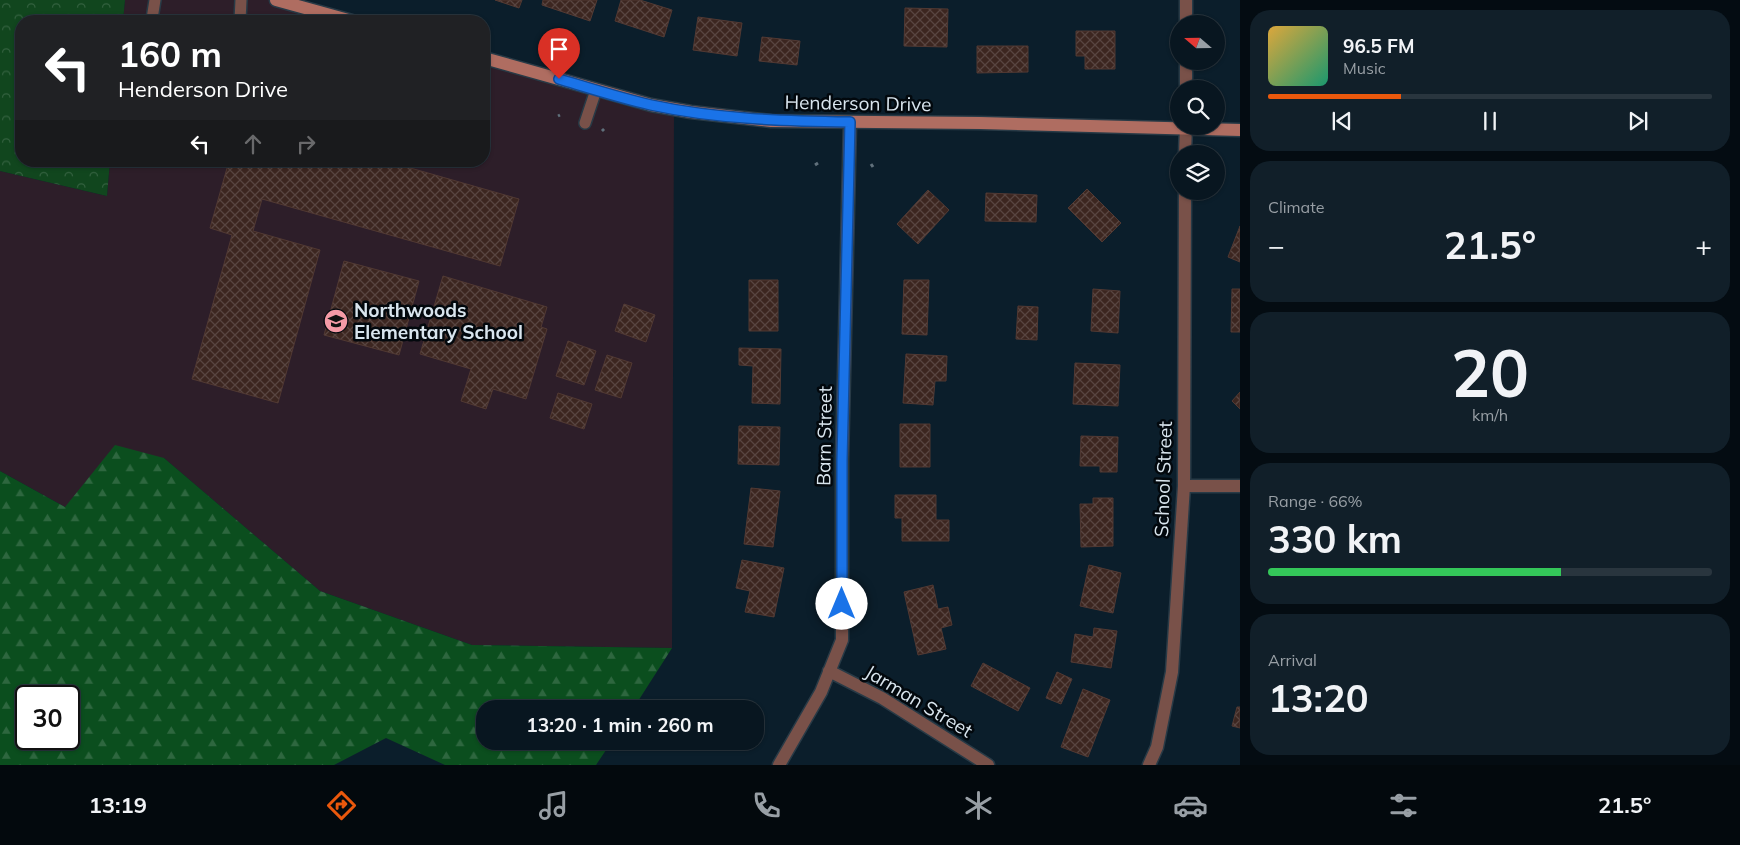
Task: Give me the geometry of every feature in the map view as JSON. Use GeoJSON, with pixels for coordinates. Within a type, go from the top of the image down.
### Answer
{"type":"FeatureCollection","features":[{"type":"Feature","properties":{"kind":"main road"},"geometry":{"type":"LineString","coordinates":[[276,0],[330,15]]}},
{"type":"Feature","properties":{"kind":"main road","name":"Henderson Drive"},"geometry":{"type":"LineString","coordinates":[[490,60],[651,105],[691,112],[771,121],[1170,128]]}},
{"type":"Feature","properties":{"kind":"main road","name":"Henderson Drive"},"geometry":{"type":"LineString","coordinates":[[1225,129],[1240,130]]}},
{"type":"Feature","properties":{"kind":"street"},"geometry":{"type":"LineString","coordinates":[[1186,0],[1186,15]]}},
{"type":"Feature","properties":{"kind":"street","name":"Barn Street"},"geometry":{"type":"LineString","coordinates":[[779,765],[821,692],[842,640],[842,460],[850,122]]}},
{"type":"Feature","properties":{"kind":"street","name":"School Street"},"geometry":{"type":"LineString","coordinates":[[1149,765],[1157,747],[1172,672],[1184,486],[1185,200]]}},
{"type":"Feature","properties":{"kind":"street"},"geometry":{"type":"LineString","coordinates":[[1184,486],[1240,486]]}},
{"type":"Feature","properties":{"kind":"street","name":"Jarman Street"},"geometry":{"type":"LineString","coordinates":[[829,671],[882,698],[988,765]]}},
{"type":"Feature","properties":{"kind":"lane"},"geometry":{"type":"LineString","coordinates":[[152,15],[155,0]]}},
{"type":"Feature","properties":{"kind":"lane"},"geometry":{"type":"LineString","coordinates":[[240,15],[241,0]]}},
{"type":"Feature","properties":{"kind":"lane"},"geometry":{"type":"LineString","coordinates":[[585,123],[596,90]]}},
{"type":"Feature","properties":{"kind":"shaded area"},"geometry":{"type":"Polygon","coordinates":[[[125,0],[276,0],[330,15],[124,15],[125,0]]]}},
{"type":"Feature","properties":{"kind":"shaded area","name":"Northwoods Elementary School"},"geometry":{"type":"Polygon","coordinates":[[[490,60],[674,109],[672,648],[472,645],[320,591],[164,458],[65,507],[0,471],[0,171],[107,196],[109,167],[490,167],[490,60]]]}},
{"type":"Feature","properties":{"kind":"green space"},"geometry":{"type":"Polygon","coordinates":[[[0,0],[125,0],[124,15],[15,15],[15,167],[109,167],[107,196],[0,171],[0,0]]]}},
{"type":"Feature","properties":{"kind":"green space"},"geometry":{"type":"Polygon","coordinates":[[[115,445],[164,458],[320,591],[472,645],[672,648],[639,700],[476,700],[476,750],[606,750],[596,765],[445,765],[386,738],[334,765],[0,765],[0,471],[65,507],[115,445]]]}},
{"type":"Feature","properties":{"kind":"building"},"geometry":{"type":"Polygon","coordinates":[[[495,0],[522,0],[519,8],[495,0]]]}},
{"type":"Feature","properties":{"kind":"building"},"geometry":{"type":"Polygon","coordinates":[[[543,0],[597,0],[590,21],[542,5],[543,0]]]}},
{"type":"Feature","properties":{"kind":"building"},"geometry":{"type":"Polygon","coordinates":[[[621,0],[640,0],[672,10],[664,37],[615,21],[621,0]]]}},
{"type":"Feature","properties":{"kind":"building"},"geometry":{"type":"Polygon","coordinates":[[[905,8],[948,9],[947,47],[904,46],[905,8]]]}},
{"type":"Feature","properties":{"kind":"building"},"geometry":{"type":"Polygon","coordinates":[[[698,17],[742,23],[737,56],[693,50],[698,17]]]}},
{"type":"Feature","properties":{"kind":"building"},"geometry":{"type":"Polygon","coordinates":[[[1076,31],[1115,31],[1115,69],[1085,69],[1085,56],[1076,56],[1076,31]]]}},
{"type":"Feature","properties":{"kind":"building"},"geometry":{"type":"Polygon","coordinates":[[[762,37],[800,41],[797,65],[759,61],[762,37]]]}},
{"type":"Feature","properties":{"kind":"building"},"geometry":{"type":"Polygon","coordinates":[[[977,46],[1028,46],[1028,72],[977,73],[977,46]]]}},
{"type":"Feature","properties":{"kind":"building"},"geometry":{"type":"Polygon","coordinates":[[[227,167],[407,167],[519,199],[500,266],[262,199],[253,231],[320,250],[278,403],[192,379],[232,235],[210,228],[227,167]]]}},
{"type":"Feature","properties":{"kind":"building"},"geometry":{"type":"Polygon","coordinates":[[[1087,189],[1121,223],[1102,242],[1068,208],[1087,189]]]}},
{"type":"Feature","properties":{"kind":"building"},"geometry":{"type":"Polygon","coordinates":[[[928,190],[949,210],[918,244],[897,224],[928,190]]]}},
{"type":"Feature","properties":{"kind":"building"},"geometry":{"type":"Polygon","coordinates":[[[986,193],[1037,195],[1036,222],[985,221],[986,193]]]}},
{"type":"Feature","properties":{"kind":"building"},"geometry":{"type":"Polygon","coordinates":[[[1240,226],[1240,262],[1228,257],[1240,226]]]}},
{"type":"Feature","properties":{"kind":"building"},"geometry":{"type":"Polygon","coordinates":[[[344,261],[419,281],[399,355],[324,335],[344,261]]]}},
{"type":"Feature","properties":{"kind":"building"},"geometry":{"type":"Polygon","coordinates":[[[443,276],[547,307],[541,327],[547,329],[526,399],[493,389],[486,409],[461,401],[471,369],[420,354],[443,276]]]}},
{"type":"Feature","properties":{"kind":"building"},"geometry":{"type":"Polygon","coordinates":[[[749,280],[778,280],[778,331],[749,331],[749,280]]]}},
{"type":"Feature","properties":{"kind":"building"},"geometry":{"type":"Polygon","coordinates":[[[904,280],[929,280],[927,335],[902,334],[904,280]]]}},
{"type":"Feature","properties":{"kind":"building"},"geometry":{"type":"Polygon","coordinates":[[[1093,289],[1120,291],[1118,333],[1091,331],[1093,289]]]}},
{"type":"Feature","properties":{"kind":"building"},"geometry":{"type":"Polygon","coordinates":[[[1232,289],[1240,289],[1240,332],[1231,332],[1232,289]]]}},
{"type":"Feature","properties":{"kind":"building"},"geometry":{"type":"Polygon","coordinates":[[[624,304],[655,315],[646,342],[615,331],[624,304]]]}},
{"type":"Feature","properties":{"kind":"building"},"geometry":{"type":"Polygon","coordinates":[[[1018,306],[1038,307],[1037,340],[1016,339],[1018,306]]]}},
{"type":"Feature","properties":{"kind":"building"},"geometry":{"type":"Polygon","coordinates":[[[568,341],[596,351],[584,385],[556,376],[568,341]]]}},
{"type":"Feature","properties":{"kind":"building"},"geometry":{"type":"Polygon","coordinates":[[[739,348],[781,349],[780,404],[752,403],[753,366],[739,365],[739,348]]]}},
{"type":"Feature","properties":{"kind":"building"},"geometry":{"type":"Polygon","coordinates":[[[906,354],[947,356],[946,381],[935,381],[933,405],[903,403],[906,354]]]}},
{"type":"Feature","properties":{"kind":"building"},"geometry":{"type":"Polygon","coordinates":[[[607,355],[632,363],[621,398],[595,390],[607,355]]]}},
{"type":"Feature","properties":{"kind":"building"},"geometry":{"type":"Polygon","coordinates":[[[1075,363],[1120,365],[1118,406],[1073,404],[1075,363]]]}},
{"type":"Feature","properties":{"kind":"building"},"geometry":{"type":"Polygon","coordinates":[[[1240,392],[1240,409],[1232,401],[1240,392]]]}},
{"type":"Feature","properties":{"kind":"building"},"geometry":{"type":"Polygon","coordinates":[[[558,393],[592,404],[584,429],[550,418],[558,393]]]}},
{"type":"Feature","properties":{"kind":"building"},"geometry":{"type":"Polygon","coordinates":[[[900,424],[930,424],[930,467],[900,467],[900,424]]]}},
{"type":"Feature","properties":{"kind":"building"},"geometry":{"type":"Polygon","coordinates":[[[739,426],[780,427],[779,465],[738,464],[739,426]]]}},
{"type":"Feature","properties":{"kind":"building"},"geometry":{"type":"Polygon","coordinates":[[[1081,436],[1118,437],[1117,472],[1100,472],[1100,466],[1080,466],[1081,436]]]}},
{"type":"Feature","properties":{"kind":"building"},"geometry":{"type":"Polygon","coordinates":[[[751,488],[780,491],[773,547],[744,544],[751,488]]]}},
{"type":"Feature","properties":{"kind":"building"},"geometry":{"type":"Polygon","coordinates":[[[895,495],[936,495],[936,520],[949,520],[949,541],[902,541],[902,518],[895,518],[895,495]]]}},
{"type":"Feature","properties":{"kind":"building"},"geometry":{"type":"Polygon","coordinates":[[[1093,498],[1113,498],[1113,546],[1081,547],[1080,504],[1093,504],[1093,498]]]}},
{"type":"Feature","properties":{"kind":"building"},"geometry":{"type":"Polygon","coordinates":[[[742,560],[784,568],[774,617],[745,612],[750,591],[736,588],[742,560]]]}},
{"type":"Feature","properties":{"kind":"building"},"geometry":{"type":"Polygon","coordinates":[[[1089,565],[1121,573],[1113,613],[1080,606],[1089,565]]]}},
{"type":"Feature","properties":{"kind":"building"},"geometry":{"type":"Polygon","coordinates":[[[933,585],[938,609],[948,607],[952,625],[941,628],[946,649],[918,655],[904,592],[933,585]]]}},
{"type":"Feature","properties":{"kind":"building"},"geometry":{"type":"Polygon","coordinates":[[[1094,628],[1117,631],[1111,668],[1071,662],[1075,634],[1093,637],[1094,628]]]}},
{"type":"Feature","properties":{"kind":"building"},"geometry":{"type":"Polygon","coordinates":[[[983,663],[1030,688],[1018,711],[971,686],[983,663]]]}},
{"type":"Feature","properties":{"kind":"building"},"geometry":{"type":"Polygon","coordinates":[[[1057,672],[1072,679],[1061,704],[1046,698],[1057,672]]]}},
{"type":"Feature","properties":{"kind":"building"},"geometry":{"type":"Polygon","coordinates":[[[1083,689],[1110,700],[1088,757],[1061,747],[1083,689]]]}},
{"type":"Feature","properties":{"kind":"building"},"geometry":{"type":"Polygon","coordinates":[[[1237,707],[1240,707],[1240,728],[1232,726],[1237,707]]]}},
{"type":"Feature","properties":{"kind":"place","name":"Northwoods Elementary School"},"geometry":{"type":"Point","coordinates":[336,321]}},
{"type":"Feature","properties":{"kind":"route"},"geometry":{"type":"LineString","coordinates":[[559,79],[651,105],[691,112],[771,121],[850,122],[849,228],[842,460],[842,604]]}}]}
